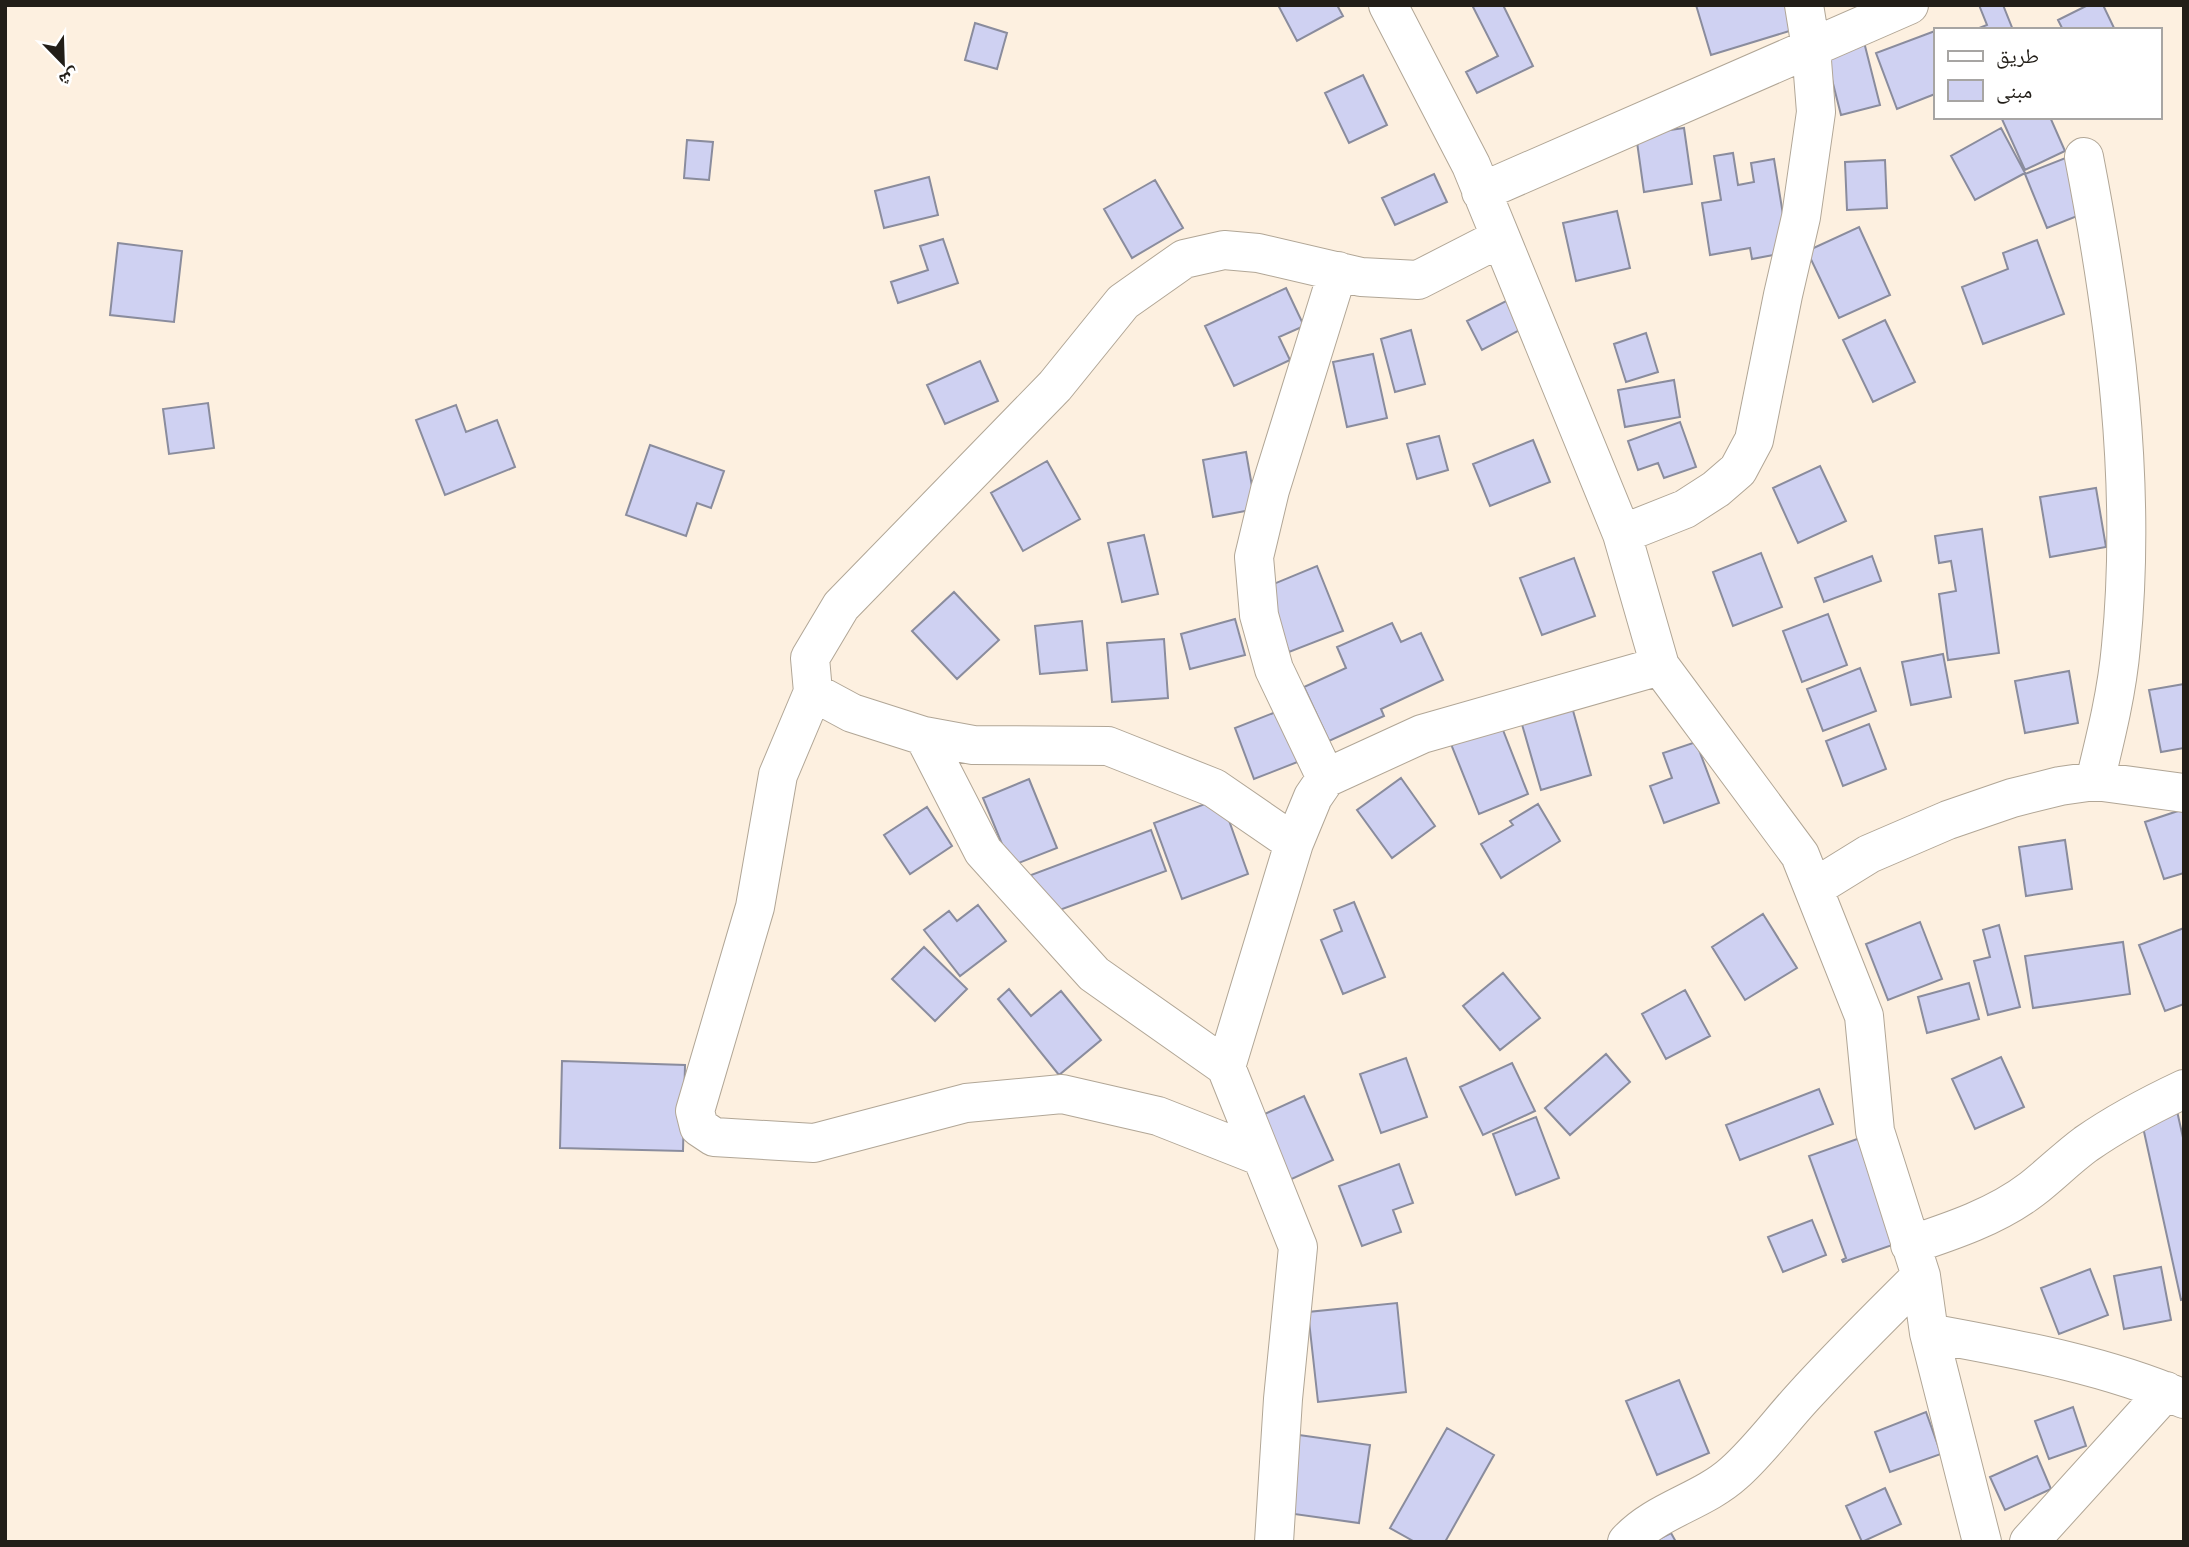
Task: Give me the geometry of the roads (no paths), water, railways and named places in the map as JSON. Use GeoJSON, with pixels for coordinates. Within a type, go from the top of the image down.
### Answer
{"type":"FeatureCollection","features":[{"type":"Feature","properties":{"kind":"street"},"geometry":{"type":"LineString","coordinates":[[1388,5],[1471,164],[1622,534],[1660,666],[1801,855],[1864,1016],[1875,1131],[1916,1260],[1929,1333],[1982,1542]]}},
{"type":"Feature","properties":{"kind":"street"},"geometry":{"type":"LineString","coordinates":[[1622,534],[1685,509],[1716,489],[1738,470],[1754,440],[1801,217],[1809,165],[1815,112],[1811,48],[1804,5]]}},
{"type":"Feature","properties":{"kind":"street"},"geometry":{"type":"LineString","coordinates":[[1481,192],[1909,5]]}},
{"type":"Feature","properties":{"kind":"street"},"geometry":{"type":"LineString","coordinates":[[2084,156],[2104,264],[2125,461],[2127,567],[2121,648],[2113,700],[2095,781]]}},
{"type":"Feature","properties":{"kind":"street"},"geometry":{"type":"LineString","coordinates":[[1262,1157],[1157,1116],[1062,1094],[966,1103],[814,1143],[714,1138],[699,1127],[695,1111],[755,908],[778,775],[813,692],[810,659],[841,606],[1055,386],[1123,302],[1184,259],[1224,250],[1258,253],[1362,277],[1419,280],[1500,238]]}},
{"type":"Feature","properties":{"kind":"street"},"geometry":{"type":"LineString","coordinates":[[1326,778],[1274,669],[1259,615],[1254,557],[1270,490],[1338,271]]}},
{"type":"Feature","properties":{"kind":"street"},"geometry":{"type":"LineString","coordinates":[[1226,1067],[1294,843],[1313,797],[1326,778],[1422,734],[1660,666]]}},
{"type":"Feature","properties":{"kind":"street"},"geometry":{"type":"LineString","coordinates":[[813,692],[852,713],[924,736],[973,745],[1108,746],[1214,788],[1294,843]]}},
{"type":"Feature","properties":{"kind":"street"},"geometry":{"type":"LineString","coordinates":[[924,736],[984,851],[1094,974],[1226,1067],[1298,1247],[1283,1399],[1274,1542]]}},
{"type":"Feature","properties":{"kind":"street"},"geometry":{"type":"LineString","coordinates":[[1814,888],[1868,854],[1948,820],[2012,798],[2060,786],[2095,781],[2184,793]]}},
{"type":"Feature","properties":{"kind":"street"},"geometry":{"type":"LineString","coordinates":[[1627,1542],[1638,1530],[1701,1496],[1734,1473],[1804,1396],[1916,1260],[1947,1233],[2003,1207],[2032,1189],[2086,1144],[2151,1104],[2184,1089]]}},
{"type":"Feature","properties":{"kind":"street"},"geometry":{"type":"LineString","coordinates":[[1929,1333],[2031,1351],[2175,1395],[2029,1542]]}}]}
